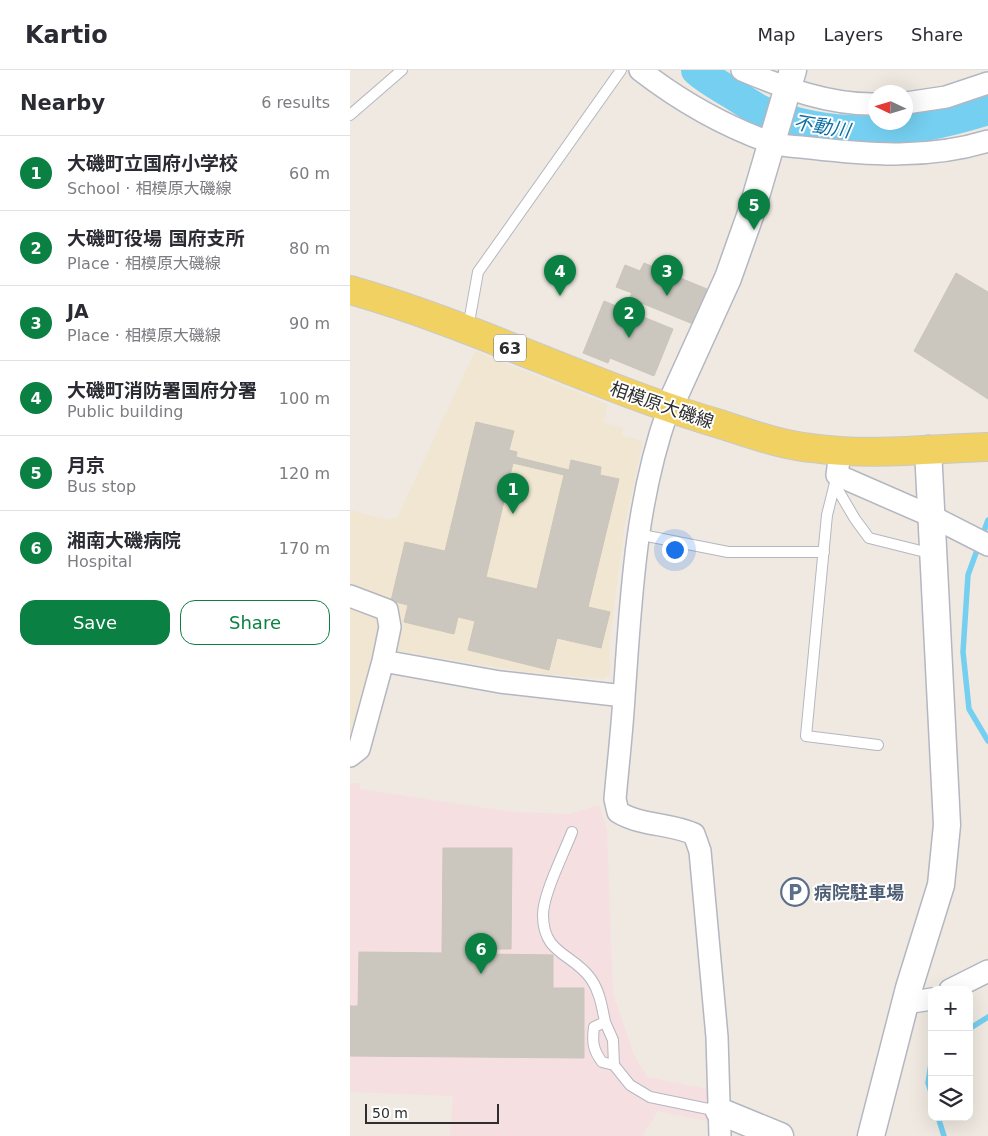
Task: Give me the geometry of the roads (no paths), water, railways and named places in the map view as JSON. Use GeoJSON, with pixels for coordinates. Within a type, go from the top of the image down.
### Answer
{"type":"FeatureCollection","features":[{"type":"Feature","properties":{"kind":"main road","name":"相模原大磯線"},"geometry":{"type":"LineString","coordinates":[[350,290],[467,331],[668,410],[808,448],[837,470],[928,449],[988,447]]}},
{"type":"Feature","properties":{"kind":"street"},"geometry":{"type":"LineString","coordinates":[[640,70],[671,94],[718,120],[771,139],[855,153],[924,154],[963,148],[988,141]]}},
{"type":"Feature","properties":{"kind":"street"},"geometry":{"type":"LineString","coordinates":[[742,70],[826,99],[868,103]]}},
{"type":"Feature","properties":{"kind":"street"},"geometry":{"type":"LineString","coordinates":[[913,102],[946,97],[988,84]]}},
{"type":"Feature","properties":{"kind":"street"},"geometry":{"type":"LineString","coordinates":[[780,1136],[720,1124],[717,1037],[700,851],[694,834],[682,828],[631,820],[618,812],[615,799],[629,610],[637,534],[645,490],[668,410],[728,278],[751,213],[787,86]]}},
{"type":"Feature","properties":{"kind":"street"},"geometry":{"type":"LineString","coordinates":[[871,1136],[905,1003],[941,885],[947,825],[928,449]]}},
{"type":"Feature","properties":{"kind":"street"},"geometry":{"type":"LineString","coordinates":[[837,470],[979,541]]}},
{"type":"Feature","properties":{"kind":"street"},"geometry":{"type":"LineString","coordinates":[[350,596],[387,610],[390,627],[359,749],[350,756]]}},
{"type":"Feature","properties":{"kind":"street"},"geometry":{"type":"LineString","coordinates":[[383,660],[500,682],[624,696]]}},
{"type":"Feature","properties":{"kind":"street"},"geometry":{"type":"LineString","coordinates":[[958,986],[988,970]]}},
{"type":"Feature","properties":{"kind":"street"},"geometry":{"type":"LineString","coordinates":[[905,1003],[928,1000]]}},
{"type":"Feature","properties":{"kind":"lane"},"geometry":{"type":"LineString","coordinates":[[350,115],[402,70]]}},
{"type":"Feature","properties":{"kind":"lane"},"geometry":{"type":"LineString","coordinates":[[467,331],[478,272],[620,70]]}},
{"type":"Feature","properties":{"kind":"lane"},"geometry":{"type":"LineString","coordinates":[[837,470],[827,515],[806,736],[878,745]]}},
{"type":"Feature","properties":{"kind":"lane"},"geometry":{"type":"LineString","coordinates":[[837,470],[855,519],[869,538],[934,554]]}},
{"type":"Feature","properties":{"kind":"lane"},"geometry":{"type":"LineString","coordinates":[[637,534],[728,552],[824,552]]}},
{"type":"Feature","properties":{"kind":"lane"},"geometry":{"type":"LineString","coordinates":[[572,832],[546,899],[543,914],[545,931],[556,951],[583,969],[591,978],[600,996],[605,1022],[613,1040],[614,1064],[630,1085],[650,1097],[720,1124]]}},
{"type":"Feature","properties":{"kind":"lane"},"geometry":{"type":"LineString","coordinates":[[605,1022],[594,1027],[592,1042],[595,1052],[602,1062],[614,1064]]}},
{"type":"Feature","properties":{"kind":"waterway","name":"不動川"},"geometry":{"type":"LineString","coordinates":[[697,70],[761,111],[789,121],[818,128],[846,131],[903,129],[931,124],[988,109]]}},
{"type":"Feature","properties":{"kind":"waterway"},"geometry":{"type":"LineString","coordinates":[[988,520],[968,575],[963,652],[969,709],[988,741]]}},
{"type":"Feature","properties":{"kind":"waterway"},"geometry":{"type":"LineString","coordinates":[[973,1026],[988,1017]]}},
{"type":"Feature","properties":{"kind":"waterway"},"geometry":{"type":"LineString","coordinates":[[939,1121],[944,1136]]}},
{"type":"Feature","properties":{"kind":"place","name":"月京"},"geometry":{"type":"Point","coordinates":[754,230]}},
{"type":"Feature","properties":{"kind":"place","name":"大磯町消防署国府分署"},"geometry":{"type":"Point","coordinates":[560,296]}},
{"type":"Feature","properties":{"kind":"place","name":"JA"},"geometry":{"type":"Point","coordinates":[667,296]}},
{"type":"Feature","properties":{"kind":"place","name":"大磯町役場 国府支所"},"geometry":{"type":"Point","coordinates":[629,338]}},
{"type":"Feature","properties":{"kind":"place","name":"大磯町立国府小学校"},"geometry":{"type":"Point","coordinates":[513,514]}},
{"type":"Feature","properties":{"kind":"place","name":"病院駐車場"},"geometry":{"type":"Point","coordinates":[795,892]}},
{"type":"Feature","properties":{"kind":"place","name":"湘南大磯病院"},"geometry":{"type":"Point","coordinates":[481,974]}}]}
